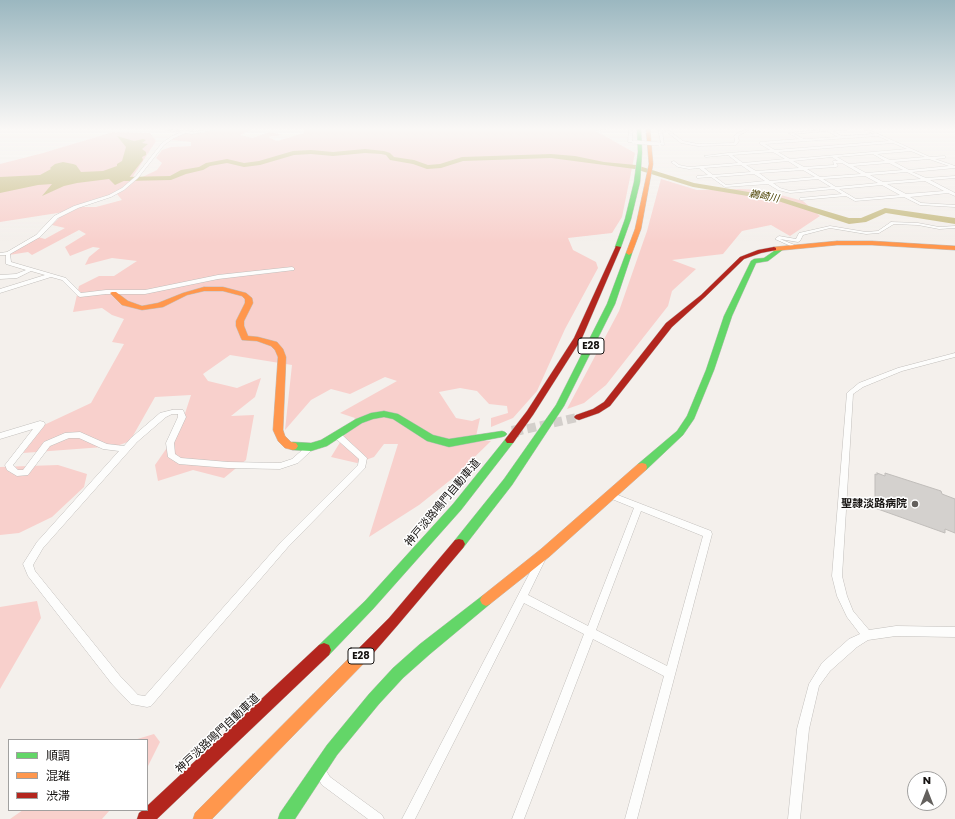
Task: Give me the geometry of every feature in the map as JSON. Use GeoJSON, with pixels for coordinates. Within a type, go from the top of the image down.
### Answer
{"type":"FeatureCollection","features":[{"type":"Feature","properties":{"kind":"main road","name":"神戸淡路鳴門自動車道"},"geometry":{"type":"LineString","coordinates":[[145,819],[300,674],[369,605],[457,507],[489,468],[530,413],[578,338],[617,250],[634,196],[638,167]]}},
{"type":"Feature","properties":{"kind":"main road","name":"E28"},"geometry":{"type":"LineString","coordinates":[[201,819],[315,704],[393,622],[443,564],[508,482],[560,406],[611,304],[630,252],[645,198],[651,167]]}},
{"type":"Feature","properties":{"kind":"main road"},"geometry":{"type":"LineString","coordinates":[[579,417],[607,404],[669,325],[688,307],[703,296],[742,258],[760,251],[854,242],[955,248]]}},
{"type":"Feature","properties":{"kind":"main road"},"geometry":{"type":"LineString","coordinates":[[286,819],[319,770],[374,699],[398,673],[425,649],[545,553],[680,433],[691,417],[710,370],[728,316],[754,261],[766,260],[782,248]]}},
{"type":"Feature","properties":{"kind":"main road"},"geometry":{"type":"LineString","coordinates":[[114,293],[125,303],[142,308],[160,305],[185,294],[204,289],[223,289],[244,294],[248,298],[249,302],[240,321],[240,326],[245,338],[258,339],[274,344],[282,357],[278,420],[281,438],[288,445],[298,448],[311,447],[337,435],[359,421],[371,416],[384,414],[396,416],[430,438],[449,443],[502,434]]}},
{"type":"Feature","properties":{"kind":"street"},"geometry":{"type":"LineString","coordinates":[[0,254],[8,253],[38,236],[50,222],[62,213],[116,193],[136,178],[145,167]]}},
{"type":"Feature","properties":{"kind":"street"},"geometry":{"type":"LineString","coordinates":[[700,167],[725,186],[952,167]]}},
{"type":"Feature","properties":{"kind":"street"},"geometry":{"type":"LineString","coordinates":[[747,167],[783,190],[798,192],[955,178]]}},
{"type":"Feature","properties":{"kind":"street"},"geometry":{"type":"LineString","coordinates":[[800,167],[855,200],[950,192]]}},
{"type":"Feature","properties":{"kind":"street"},"geometry":{"type":"LineString","coordinates":[[698,177],[823,167]]}},
{"type":"Feature","properties":{"kind":"street"},"geometry":{"type":"LineString","coordinates":[[852,167],[920,204],[955,206]]}},
{"type":"Feature","properties":{"kind":"street"},"geometry":{"type":"LineString","coordinates":[[900,167],[955,195]]}},
{"type":"Feature","properties":{"kind":"street"},"geometry":{"type":"LineString","coordinates":[[798,192],[807,198]]}},
{"type":"Feature","properties":{"kind":"street"},"geometry":{"type":"LineString","coordinates":[[801,199],[846,195]]}},
{"type":"Feature","properties":{"kind":"street"},"geometry":{"type":"LineString","coordinates":[[795,247],[777,239],[779,237],[798,241],[801,234],[830,227],[866,233],[879,232],[893,223],[918,224],[939,228],[955,227]]}},
{"type":"Feature","properties":{"kind":"street"},"geometry":{"type":"LineString","coordinates":[[8,253],[8,263],[64,279],[80,295],[106,292],[114,293],[122,291],[145,292],[218,277],[292,269]]}},
{"type":"Feature","properties":{"kind":"street"},"geometry":{"type":"LineString","coordinates":[[0,277],[16,276],[30,270]]}},
{"type":"Feature","properties":{"kind":"street"},"geometry":{"type":"LineString","coordinates":[[0,291],[52,275]]}},
{"type":"Feature","properties":{"kind":"street"},"geometry":{"type":"LineString","coordinates":[[867,635],[850,614],[842,596],[838,576],[850,394],[861,385],[900,370],[955,355]]}},
{"type":"Feature","properties":{"kind":"street"},"geometry":{"type":"LineString","coordinates":[[311,447],[295,461],[280,466],[228,465],[179,461],[171,455],[170,443],[182,417],[181,412],[172,412],[163,415],[150,425],[126,449],[40,545],[28,564],[31,573],[116,680],[135,700],[147,702],[285,544],[362,466],[363,458],[337,435]]}},
{"type":"Feature","properties":{"kind":"street"},"geometry":{"type":"LineString","coordinates":[[0,436],[41,424],[9,465],[10,468],[17,473],[25,473],[47,444],[68,435],[80,435],[106,447],[126,449]]}},
{"type":"Feature","properties":{"kind":"street"},"geometry":{"type":"LineString","coordinates":[[610,495],[708,534],[631,819]]}},
{"type":"Feature","properties":{"kind":"street"},"geometry":{"type":"LineString","coordinates":[[518,819],[639,506]]}},
{"type":"Feature","properties":{"kind":"street"},"geometry":{"type":"LineString","coordinates":[[408,819],[545,553]]}},
{"type":"Feature","properties":{"kind":"street"},"geometry":{"type":"LineString","coordinates":[[522,597],[671,674]]}},
{"type":"Feature","properties":{"kind":"street"},"geometry":{"type":"LineString","coordinates":[[794,819],[803,729],[814,684],[826,667],[853,643],[867,635],[896,631],[955,632]]}},
{"type":"Feature","properties":{"kind":"street"},"geometry":{"type":"LineString","coordinates":[[319,770],[326,781],[378,819]]}},
{"type":"Feature","properties":{"kind":"shaded area"},"geometry":{"type":"Polygon","coordinates":[[[0,167],[139,167],[132,178],[138,179],[157,170],[159,167],[632,167],[622,217],[612,233],[568,238],[573,250],[596,262],[598,268],[565,329],[537,391],[513,418],[491,427],[491,418],[508,413],[507,406],[489,404],[477,391],[460,388],[439,392],[456,418],[472,421],[480,418],[475,441],[491,441],[453,478],[419,505],[369,537],[398,444],[384,444],[374,457],[357,463],[331,457],[355,418],[340,413],[397,381],[385,377],[350,394],[331,389],[311,400],[285,430],[292,365],[230,355],[203,374],[208,381],[237,388],[261,378],[255,397],[231,416],[254,415],[246,460],[224,478],[193,470],[158,481],[155,465],[180,429],[191,395],[155,397],[130,441],[117,446],[23,453],[44,425],[91,403],[124,344],[112,342],[124,319],[112,315],[102,308],[73,312],[79,286],[99,276],[114,276],[137,261],[112,258],[85,265],[89,257],[100,248],[93,247],[70,256],[65,247],[86,234],[79,230],[32,255],[28,252],[9,255],[38,237],[45,239],[65,228],[52,225],[60,217],[80,207],[96,207],[122,200],[116,193],[64,212],[0,222],[0,167]]]}},
{"type":"Feature","properties":{"kind":"shaded area"},"geometry":{"type":"Polygon","coordinates":[[[51,167],[78,167],[81,172],[103,171],[114,167],[137,167],[128,179],[115,185],[109,179],[64,186],[42,196],[52,184],[38,185],[0,193],[0,177],[40,175],[51,169],[51,167]]]}},
{"type":"Feature","properties":{"kind":"shaded area"},"geometry":{"type":"Polygon","coordinates":[[[661,179],[697,190],[762,190],[803,201],[820,216],[790,236],[771,225],[742,231],[723,254],[672,260],[696,269],[672,291],[668,306],[606,385],[584,403],[567,409],[619,311],[647,231],[661,179]]]}},
{"type":"Feature","properties":{"kind":"shaded area"},"geometry":{"type":"Polygon","coordinates":[[[58,465],[87,474],[84,487],[52,517],[19,533],[0,535],[0,467],[58,465]]]}},
{"type":"Feature","properties":{"kind":"shaded area"},"geometry":{"type":"Polygon","coordinates":[[[37,601],[41,618],[0,689],[0,607],[37,601]]]}},
{"type":"Feature","properties":{"kind":"shaded area"},"geometry":{"type":"Polygon","coordinates":[[[154,734],[160,742],[148,766],[148,739],[137,739],[154,734]]]}},
{"type":"Feature","properties":{"kind":"shaded area"},"geometry":{"type":"Polygon","coordinates":[[[22,811],[109,811],[102,819],[10,819],[22,811]]]}},
{"type":"Feature","properties":{"kind":"building","name":"聖隷淡路病院"},"geometry":{"type":"Polygon","coordinates":[[[877,473],[885,476],[885,473],[941,491],[942,494],[955,499],[955,533],[945,529],[945,533],[875,508],[875,474],[877,475],[877,473]]]}},
{"type":"Feature","properties":{"kind":"waterway","name":"鵜崎川"},"geometry":{"type":"LineString","coordinates":[[125,179],[171,178],[184,172],[201,169],[202,167]]}},
{"type":"Feature","properties":{"kind":"waterway","name":"鵜崎川"},"geometry":{"type":"LineString","coordinates":[[637,167],[693,185],[779,199],[849,221],[863,220],[885,210],[955,221]]}},
{"type":"Feature","properties":{"kind":"tunnel"},"geometry":{"type":"LineString","coordinates":[[514,432],[579,417]]}},
{"type":"Feature","properties":{"kind":"tunnel"},"geometry":{"type":"LineString","coordinates":[[512,432],[518,431]]}},
{"type":"Feature","properties":{"kind":"traffic: fast"},"geometry":{"type":"LineString","coordinates":[[618,247],[628,219],[637,182],[638,167]]}},
{"type":"Feature","properties":{"kind":"traffic: fast"},"geometry":{"type":"LineString","coordinates":[[642,467],[680,433],[691,417],[710,370],[728,316],[754,261],[766,260],[782,248]]}},
{"type":"Feature","properties":{"kind":"traffic: fast"},"geometry":{"type":"LineString","coordinates":[[459,544],[508,482],[560,406],[611,304],[629,253]]}},
{"type":"Feature","properties":{"kind":"traffic: fast"},"geometry":{"type":"LineString","coordinates":[[293,446],[311,447],[324,443],[359,421],[371,416],[384,414],[395,416],[430,438],[449,443],[502,434]]}},
{"type":"Feature","properties":{"kind":"traffic: fast"},"geometry":{"type":"LineString","coordinates":[[324,650],[369,605],[457,507],[510,440]]}},
{"type":"Feature","properties":{"kind":"traffic: fast"},"geometry":{"type":"LineString","coordinates":[[286,819],[332,750],[374,699],[398,673],[425,649],[486,600]]}},
{"type":"Feature","properties":{"kind":"traffic: slow"},"geometry":{"type":"LineString","coordinates":[[629,253],[638,229],[650,167]]}},
{"type":"Feature","properties":{"kind":"traffic: slow"},"geometry":{"type":"LineString","coordinates":[[774,249],[837,243],[872,243],[955,248]]}},
{"type":"Feature","properties":{"kind":"traffic: slow"},"geometry":{"type":"LineString","coordinates":[[114,293],[125,303],[142,308],[160,305],[185,294],[204,289],[223,289],[244,294],[248,298],[249,303],[240,321],[240,326],[245,338],[258,339],[274,344],[279,349],[282,357],[278,430],[281,438],[288,445],[293,446]]}},
{"type":"Feature","properties":{"kind":"traffic: slow"},"geometry":{"type":"LineString","coordinates":[[486,600],[545,553],[642,467]]}},
{"type":"Feature","properties":{"kind":"traffic: slow"},"geometry":{"type":"LineString","coordinates":[[201,819],[365,652]]}},
{"type":"Feature","properties":{"kind":"traffic: jam"},"geometry":{"type":"LineString","coordinates":[[510,440],[530,413],[578,338],[618,247]]}},
{"type":"Feature","properties":{"kind":"traffic: jam"},"geometry":{"type":"LineString","coordinates":[[579,417],[596,411],[607,404],[669,325],[703,296],[742,258],[760,251],[774,249]]}},
{"type":"Feature","properties":{"kind":"traffic: jam"},"geometry":{"type":"LineString","coordinates":[[365,652],[393,622],[459,544]]}},
{"type":"Feature","properties":{"kind":"traffic: jam"},"geometry":{"type":"LineString","coordinates":[[145,819],[324,650]]}},
{"type":"Feature","properties":{"kind":"place","name":"聖隷淡路病院"},"geometry":{"type":"Point","coordinates":[915,504]}}]}
